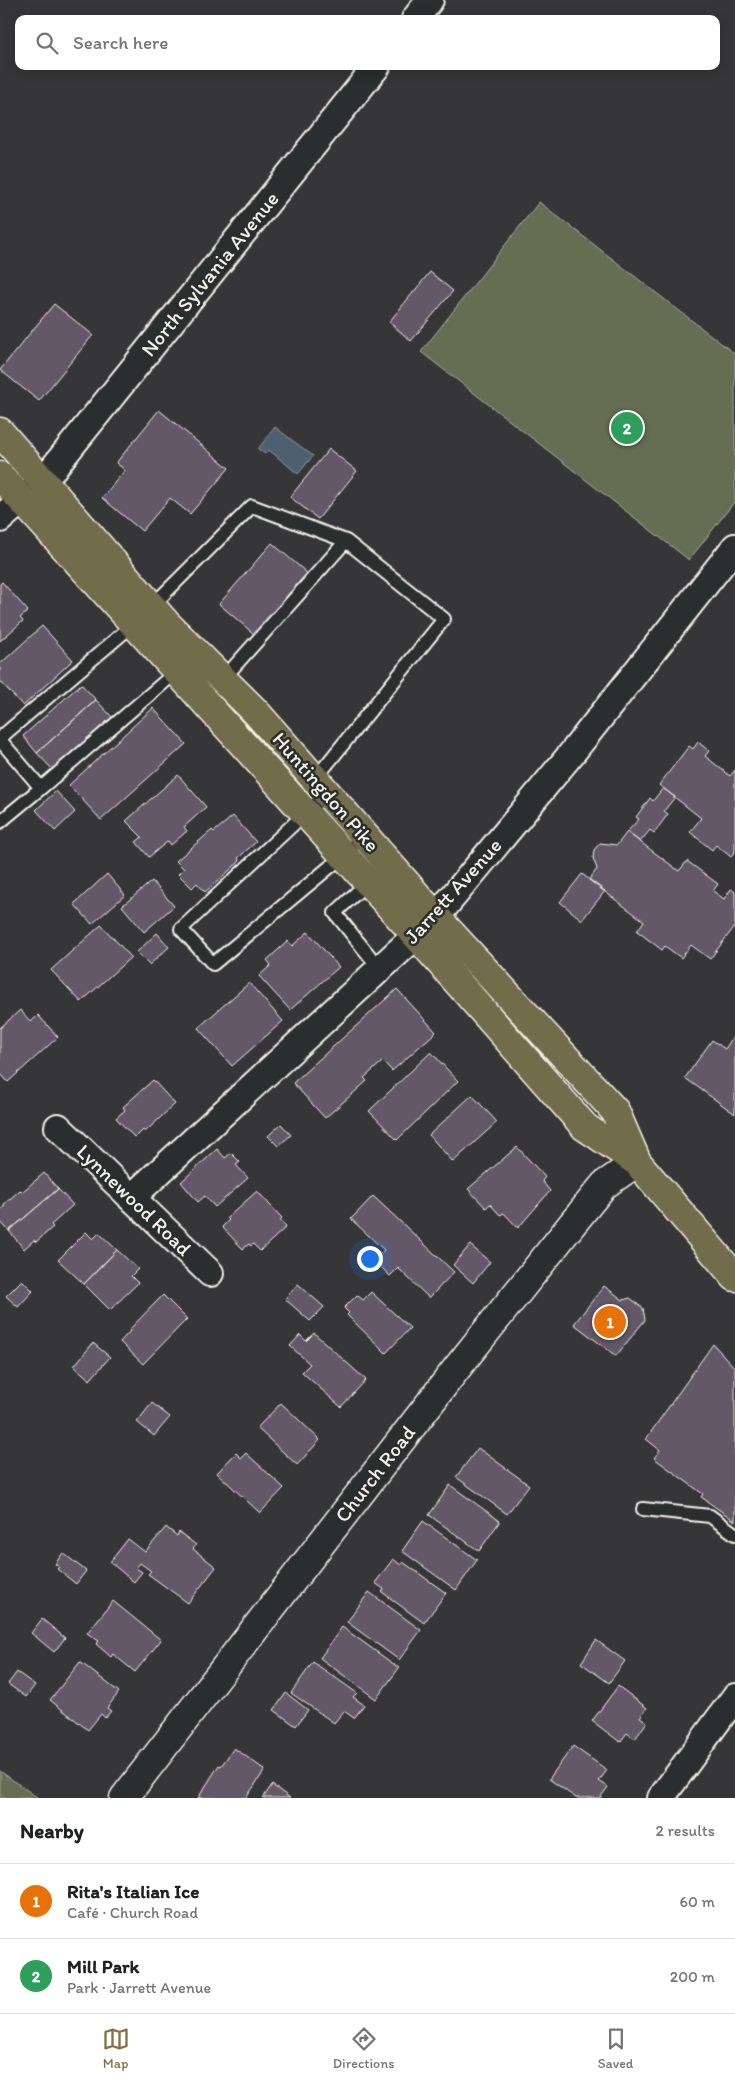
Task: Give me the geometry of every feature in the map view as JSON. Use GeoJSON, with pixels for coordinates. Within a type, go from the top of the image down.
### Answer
{"type":"FeatureCollection","features":[{"type":"Feature","properties":{"kind":"main road","name":"Huntingdon Pike"},"geometry":{"type":"LineString","coordinates":[[0,432],[43,481],[142,615],[176,672],[416,935],[585,1127],[637,1162],[735,1277]]}},
{"type":"Feature","properties":{"kind":"main road","name":"Huntingdon Pike"},"geometry":{"type":"LineString","coordinates":[[0,476],[21,500],[142,615],[223,679],[256,711],[436,917],[616,1111],[637,1162]]}},
{"type":"Feature","properties":{"kind":"street"},"geometry":{"type":"LineString","coordinates":[[418,15],[430,0]]}},
{"type":"Feature","properties":{"kind":"street","name":"North Sylvania Avenue"},"geometry":{"type":"LineString","coordinates":[[0,519],[43,481],[374,70]]}},
{"type":"Feature","properties":{"kind":"street","name":"Jarrett Avenue"},"geometry":{"type":"LineString","coordinates":[[131,1198],[436,917],[572,753],[735,547]]}},
{"type":"Feature","properties":{"kind":"street","name":"Lynnewood Road"},"geometry":{"type":"LineString","coordinates":[[58,1127],[210,1273]]}},
{"type":"Feature","properties":{"kind":"street","name":"Church Road"},"geometry":{"type":"LineString","coordinates":[[124,1798],[445,1383],[585,1208],[604,1185],[637,1162]]}},
{"type":"Feature","properties":{"kind":"street"},"geometry":{"type":"LineString","coordinates":[[661,1798],[735,1697]]}},
{"type":"Feature","properties":{"kind":"lane"},"geometry":{"type":"LineString","coordinates":[[41,788],[0,739],[142,615],[252,506],[346,541],[444,618],[321,786],[305,814],[181,928],[213,964],[344,856],[364,834]]}},
{"type":"Feature","properties":{"kind":"lane"},"geometry":{"type":"LineString","coordinates":[[223,679],[346,541]]}},
{"type":"Feature","properties":{"kind":"lane"},"geometry":{"type":"LineString","coordinates":[[0,822],[176,672]]}},
{"type":"Feature","properties":{"kind":"lane"},"geometry":{"type":"LineString","coordinates":[[380,969],[335,913],[389,863]]}},
{"type":"Feature","properties":{"kind":"lane"},"geometry":{"type":"LineString","coordinates":[[642,1509],[710,1516],[735,1534]]}},
{"type":"Feature","properties":{"kind":"green space"},"geometry":{"type":"Polygon","coordinates":[[[539,202],[735,354],[735,501],[689,560],[421,352],[539,202]]]}},
{"type":"Feature","properties":{"kind":"green space"},"geometry":{"type":"Polygon","coordinates":[[[0,1771],[38,1798],[0,1798],[0,1771]]]}},
{"type":"Feature","properties":{"kind":"water"},"geometry":{"type":"Polygon","coordinates":[[[275,427],[313,456],[298,474],[269,450],[265,454],[258,449],[275,427]]]}},
{"type":"Feature","properties":{"kind":"building"},"geometry":{"type":"Polygon","coordinates":[[[430,272],[453,291],[411,341],[389,322],[430,272]]]}},
{"type":"Feature","properties":{"kind":"building"},"geometry":{"type":"Polygon","coordinates":[[[54,304],[93,335],[39,401],[0,370],[54,304]]]}},
{"type":"Feature","properties":{"kind":"building"},"geometry":{"type":"Polygon","coordinates":[[[159,410],[229,468],[190,514],[170,498],[142,531],[102,498],[125,470],[116,463],[159,410]]]}},
{"type":"Feature","properties":{"kind":"building"},"geometry":{"type":"Polygon","coordinates":[[[329,449],[357,471],[318,519],[290,497],[329,449]]]}},
{"type":"Feature","properties":{"kind":"building"},"geometry":{"type":"Polygon","coordinates":[[[272,543],[307,573],[254,634],[219,604],[272,543]]]}},
{"type":"Feature","properties":{"kind":"building"},"geometry":{"type":"Polygon","coordinates":[[[2,582],[28,611],[20,618],[23,621],[0,641],[0,584],[2,582]]]}},
{"type":"Feature","properties":{"kind":"building"},"geometry":{"type":"Polygon","coordinates":[[[42,626],[73,660],[23,706],[0,681],[0,664],[42,626]]]}},
{"type":"Feature","properties":{"kind":"building"},"geometry":{"type":"Polygon","coordinates":[[[81,684],[96,700],[37,753],[23,736],[81,684]]]}},
{"type":"Feature","properties":{"kind":"building"},"geometry":{"type":"Polygon","coordinates":[[[96,700],[112,717],[53,770],[37,753],[96,700]]]}},
{"type":"Feature","properties":{"kind":"building"},"geometry":{"type":"Polygon","coordinates":[[[153,708],[186,744],[101,820],[69,785],[153,708]]]}},
{"type":"Feature","properties":{"kind":"building"},"geometry":{"type":"Polygon","coordinates":[[[698,742],[709,751],[705,756],[730,776],[735,770],[735,851],[731,857],[716,845],[712,850],[690,832],[701,818],[659,785],[689,746],[693,749],[698,742]]]}},
{"type":"Feature","properties":{"kind":"building"},"geometry":{"type":"Polygon","coordinates":[[[178,775],[206,807],[184,827],[187,831],[171,845],[168,841],[149,857],[136,842],[142,837],[126,821],[178,775]]]}},
{"type":"Feature","properties":{"kind":"building"},"geometry":{"type":"Polygon","coordinates":[[[663,788],[675,797],[664,811],[668,814],[654,833],[650,830],[640,842],[627,832],[639,819],[636,817],[650,798],[653,801],[663,788]]]}},
{"type":"Feature","properties":{"kind":"building"},"geometry":{"type":"Polygon","coordinates":[[[56,791],[75,812],[55,831],[36,810],[56,791]]]}},
{"type":"Feature","properties":{"kind":"building"},"geometry":{"type":"Polygon","coordinates":[[[233,816],[256,842],[238,858],[240,861],[205,892],[197,883],[192,888],[178,874],[184,869],[176,861],[212,830],[214,832],[233,816]]]}},
{"type":"Feature","properties":{"kind":"building"},"geometry":{"type":"Polygon","coordinates":[[[627,832],[679,871],[687,861],[718,884],[713,891],[724,899],[731,889],[735,892],[735,926],[710,959],[691,945],[681,958],[665,946],[662,950],[637,931],[644,921],[589,880],[597,869],[593,858],[594,850],[600,843],[617,845],[627,832]]]}},
{"type":"Feature","properties":{"kind":"building"},"geometry":{"type":"Polygon","coordinates":[[[107,874],[125,895],[92,924],[74,904],[107,874]]]}},
{"type":"Feature","properties":{"kind":"building"},"geometry":{"type":"Polygon","coordinates":[[[582,874],[605,891],[582,920],[560,902],[582,874]]]}},
{"type":"Feature","properties":{"kind":"building"},"geometry":{"type":"Polygon","coordinates":[[[152,881],[174,906],[144,932],[122,906],[152,881]]]}},
{"type":"Feature","properties":{"kind":"building"},"geometry":{"type":"Polygon","coordinates":[[[101,925],[131,957],[81,1002],[51,970],[101,925]]]}},
{"type":"Feature","properties":{"kind":"building"},"geometry":{"type":"Polygon","coordinates":[[[308,932],[339,967],[290,1010],[259,976],[271,965],[267,960],[288,941],[292,946],[308,932]]]}},
{"type":"Feature","properties":{"kind":"building"},"geometry":{"type":"Polygon","coordinates":[[[157,933],[169,947],[149,965],[137,952],[157,933]]]}},
{"type":"Feature","properties":{"kind":"building"},"geometry":{"type":"Polygon","coordinates":[[[249,983],[283,1021],[232,1066],[198,1028],[249,983]]]}},
{"type":"Feature","properties":{"kind":"building"},"geometry":{"type":"Polygon","coordinates":[[[397,989],[436,1032],[392,1071],[383,1061],[364,1078],[367,1081],[325,1118],[293,1083],[397,989]]]}},
{"type":"Feature","properties":{"kind":"building"},"geometry":{"type":"Polygon","coordinates":[[[20,1010],[31,1022],[38,1015],[58,1037],[8,1082],[0,1073],[0,1028],[20,1010]]]}},
{"type":"Feature","properties":{"kind":"building"},"geometry":{"type":"Polygon","coordinates":[[[735,1034],[735,1114],[685,1078],[712,1040],[725,1049],[735,1034]]]}},
{"type":"Feature","properties":{"kind":"building"},"geometry":{"type":"Polygon","coordinates":[[[431,1052],[458,1081],[397,1140],[369,1111],[431,1052]]]}},
{"type":"Feature","properties":{"kind":"building"},"geometry":{"type":"Polygon","coordinates":[[[153,1080],[175,1104],[145,1132],[143,1130],[135,1138],[116,1118],[125,1110],[123,1107],[153,1080]]]}},
{"type":"Feature","properties":{"kind":"building"},"geometry":{"type":"Polygon","coordinates":[[[472,1095],[497,1122],[453,1162],[429,1135],[472,1095]]]}},
{"type":"Feature","properties":{"kind":"building"},"geometry":{"type":"Polygon","coordinates":[[[281,1124],[291,1135],[278,1146],[268,1136],[281,1124]]]}},
{"type":"Feature","properties":{"kind":"building"},"geometry":{"type":"Polygon","coordinates":[[[517,1147],[545,1177],[542,1181],[550,1191],[518,1228],[504,1213],[500,1215],[490,1204],[486,1208],[468,1189],[517,1147]]]}},
{"type":"Feature","properties":{"kind":"building"},"geometry":{"type":"Polygon","coordinates":[[[217,1149],[225,1158],[231,1153],[240,1162],[236,1165],[248,1178],[215,1207],[205,1196],[198,1202],[181,1182],[217,1149]]]}},
{"type":"Feature","properties":{"kind":"building"},"geometry":{"type":"Polygon","coordinates":[[[44,1173],[58,1189],[9,1231],[0,1221],[0,1210],[5,1206],[3,1205],[44,1173]]]}},
{"type":"Feature","properties":{"kind":"building"},"geometry":{"type":"Polygon","coordinates":[[[58,1189],[73,1205],[51,1225],[53,1227],[36,1242],[34,1240],[24,1249],[9,1231],[58,1189]]]}},
{"type":"Feature","properties":{"kind":"building"},"geometry":{"type":"Polygon","coordinates":[[[257,1191],[282,1218],[280,1220],[286,1227],[260,1251],[253,1244],[251,1246],[249,1244],[243,1249],[222,1227],[229,1220],[227,1218],[257,1191]]]}},
{"type":"Feature","properties":{"kind":"building"},"geometry":{"type":"Polygon","coordinates":[[[373,1196],[454,1272],[429,1298],[398,1268],[390,1276],[374,1260],[384,1250],[351,1219],[373,1196]]]}},
{"type":"Feature","properties":{"kind":"building"},"geometry":{"type":"Polygon","coordinates":[[[86,1232],[93,1239],[99,1233],[117,1250],[84,1284],[58,1260],[86,1232]]]}},
{"type":"Feature","properties":{"kind":"building"},"geometry":{"type":"Polygon","coordinates":[[[470,1245],[490,1262],[473,1283],[453,1265],[470,1245]]]}},
{"type":"Feature","properties":{"kind":"building"},"geometry":{"type":"Polygon","coordinates":[[[117,1250],[138,1269],[131,1276],[138,1283],[110,1310],[84,1284],[117,1250]]]}},
{"type":"Feature","properties":{"kind":"building"},"geometry":{"type":"Polygon","coordinates":[[[22,1280],[33,1291],[18,1307],[6,1296],[22,1280]]]}},
{"type":"Feature","properties":{"kind":"building"},"geometry":{"type":"Polygon","coordinates":[[[298,1284],[324,1307],[310,1321],[285,1299],[298,1284]]]}},
{"type":"Feature","properties":{"kind":"building"},"geometry":{"type":"Polygon","coordinates":[[[604,1286],[623,1300],[630,1298],[643,1308],[645,1320],[616,1356],[574,1324],[604,1286]]]}},
{"type":"Feature","properties":{"kind":"building"},"geometry":{"type":"Polygon","coordinates":[[[371,1292],[410,1328],[386,1353],[347,1315],[349,1313],[344,1308],[357,1295],[363,1300],[371,1292]]]}},
{"type":"Feature","properties":{"kind":"building"},"geometry":{"type":"Polygon","coordinates":[[[163,1295],[187,1319],[143,1364],[120,1342],[163,1295]]]}},
{"type":"Feature","properties":{"kind":"building"},"geometry":{"type":"Polygon","coordinates":[[[314,1333],[366,1380],[341,1407],[302,1372],[310,1364],[290,1346],[300,1335],[306,1341],[314,1333]]]}},
{"type":"Feature","properties":{"kind":"building"},"geometry":{"type":"Polygon","coordinates":[[[93,1343],[110,1357],[90,1380],[74,1366],[93,1343]]]}},
{"type":"Feature","properties":{"kind":"building"},"geometry":{"type":"Polygon","coordinates":[[[713,1344],[735,1368],[735,1521],[701,1497],[703,1494],[654,1458],[660,1450],[646,1439],[713,1344]]]}},
{"type":"Feature","properties":{"kind":"building"},"geometry":{"type":"Polygon","coordinates":[[[152,1403],[170,1417],[154,1436],[137,1422],[152,1403]]]}},
{"type":"Feature","properties":{"kind":"building"},"geometry":{"type":"Polygon","coordinates":[[[281,1403],[320,1440],[297,1465],[257,1428],[281,1403]]]}},
{"type":"Feature","properties":{"kind":"building"},"geometry":{"type":"Polygon","coordinates":[[[478,1448],[529,1485],[507,1514],[456,1477],[478,1448]]]}},
{"type":"Feature","properties":{"kind":"building"},"geometry":{"type":"Polygon","coordinates":[[[236,1453],[241,1458],[246,1453],[284,1488],[260,1513],[217,1473],[236,1453]]]}},
{"type":"Feature","properties":{"kind":"building"},"geometry":{"type":"Polygon","coordinates":[[[450,1485],[500,1521],[479,1551],[429,1515],[450,1485]]]}},
{"type":"Feature","properties":{"kind":"building"},"geometry":{"type":"Polygon","coordinates":[[[423,1521],[477,1560],[456,1590],[402,1551],[423,1521]]]}},
{"type":"Feature","properties":{"kind":"building"},"geometry":{"type":"Polygon","coordinates":[[[166,1527],[177,1536],[179,1532],[196,1545],[193,1549],[216,1567],[188,1603],[148,1574],[151,1571],[140,1563],[136,1568],[142,1572],[134,1582],[110,1562],[128,1539],[145,1552],[166,1527]]]}},
{"type":"Feature","properties":{"kind":"building"},"geometry":{"type":"Polygon","coordinates":[[[63,1553],[86,1571],[76,1584],[57,1569],[59,1567],[55,1564],[63,1553]]]}},
{"type":"Feature","properties":{"kind":"building"},"geometry":{"type":"Polygon","coordinates":[[[393,1559],[401,1565],[403,1562],[446,1593],[424,1623],[382,1592],[384,1589],[375,1583],[393,1559]]]}},
{"type":"Feature","properties":{"kind":"building"},"geometry":{"type":"Polygon","coordinates":[[[369,1592],[421,1630],[399,1660],[347,1622],[369,1592]]]}},
{"type":"Feature","properties":{"kind":"building"},"geometry":{"type":"Polygon","coordinates":[[[113,1601],[161,1640],[135,1672],[113,1654],[111,1657],[96,1644],[99,1641],[87,1633],[113,1601]]]}},
{"type":"Feature","properties":{"kind":"building"},"geometry":{"type":"Polygon","coordinates":[[[42,1619],[65,1638],[54,1652],[31,1633],[42,1619]]]}},
{"type":"Feature","properties":{"kind":"building"},"geometry":{"type":"Polygon","coordinates":[[[342,1627],[399,1668],[376,1699],[320,1658],[342,1627]]]}},
{"type":"Feature","properties":{"kind":"building"},"geometry":{"type":"Polygon","coordinates":[[[596,1640],[625,1661],[609,1683],[581,1663],[596,1640]]]}},
{"type":"Feature","properties":{"kind":"building"},"geometry":{"type":"Polygon","coordinates":[[[80,1662],[119,1692],[107,1708],[111,1711],[105,1718],[101,1714],[88,1730],[50,1700],[80,1662]]]}},
{"type":"Feature","properties":{"kind":"building"},"geometry":{"type":"Polygon","coordinates":[[[313,1662],[357,1693],[353,1697],[364,1705],[354,1718],[344,1711],[334,1723],[291,1693],[313,1662]]]}},
{"type":"Feature","properties":{"kind":"building"},"geometry":{"type":"Polygon","coordinates":[[[17,1672],[35,1685],[26,1697],[8,1684],[17,1672]]]}},
{"type":"Feature","properties":{"kind":"building"},"geometry":{"type":"Polygon","coordinates":[[[618,1686],[647,1708],[640,1717],[647,1722],[635,1739],[627,1733],[620,1742],[592,1721],[618,1686]]]}},
{"type":"Feature","properties":{"kind":"building"},"geometry":{"type":"Polygon","coordinates":[[[286,1693],[308,1710],[296,1726],[274,1710],[286,1693]]]}},
{"type":"Feature","properties":{"kind":"building"},"geometry":{"type":"Polygon","coordinates":[[[573,1746],[607,1770],[599,1781],[608,1787],[600,1798],[576,1798],[549,1779],[573,1746]]]}},
{"type":"Feature","properties":{"kind":"building"},"geometry":{"type":"Polygon","coordinates":[[[234,1748],[265,1770],[246,1798],[198,1798],[219,1765],[221,1766],[234,1748]]]}},
{"type":"Feature","properties":{"kind":"building"},"geometry":{"type":"Polygon","coordinates":[[[272,1785],[290,1798],[263,1798],[272,1785]]]}},
{"type":"Feature","properties":{"kind":"place","name":"Mill Park"},"geometry":{"type":"Point","coordinates":[627,428]}},
{"type":"Feature","properties":{"kind":"place","name":"Rita's Italian Ice"},"geometry":{"type":"Point","coordinates":[610,1322]}}]}
